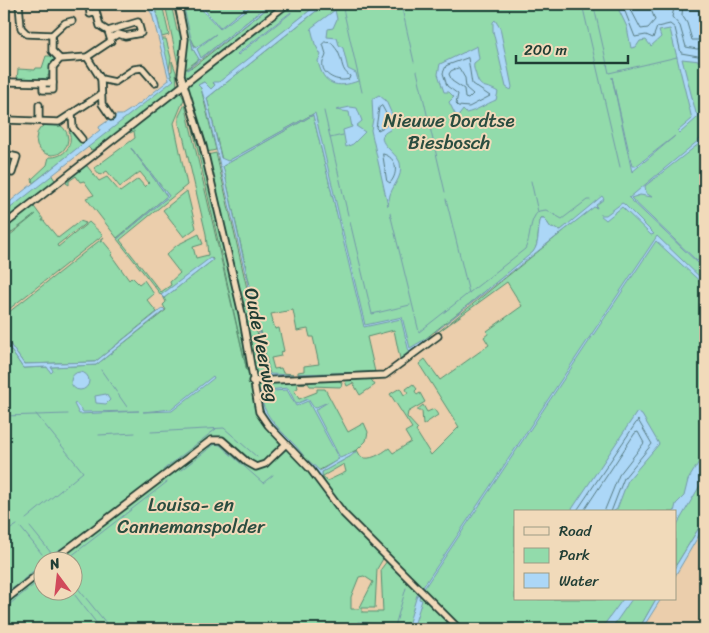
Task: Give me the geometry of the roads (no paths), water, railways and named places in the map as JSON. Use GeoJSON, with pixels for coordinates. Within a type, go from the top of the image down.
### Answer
{"type":"FeatureCollection","features":[{"type":"Feature","properties":{"kind":"street"},"geometry":{"type":"LineString","coordinates":[[19,4],[21,28],[27,34],[52,35],[65,23],[72,21]]}},
{"type":"Feature","properties":{"kind":"street"},"geometry":{"type":"LineString","coordinates":[[89,4],[90,14],[96,12]]}},
{"type":"Feature","properties":{"kind":"street"},"geometry":{"type":"LineString","coordinates":[[94,4],[100,26],[108,31],[111,38]]}},
{"type":"Feature","properties":{"kind":"street","name":"Oude Veerweg"},"geometry":{"type":"LineString","coordinates":[[178,4],[185,39],[180,68],[203,146],[242,314],[256,403],[261,416],[311,470],[344,514],[459,629]]}},
{"type":"Feature","properties":{"kind":"street"},"geometry":{"type":"LineString","coordinates":[[4,225],[287,4]]}},
{"type":"Feature","properties":{"kind":"street"},"geometry":{"type":"LineString","coordinates":[[4,75],[6,84],[53,83],[53,67],[60,59],[87,57],[118,34],[125,36],[141,33],[138,22],[108,31]]}},
{"type":"Feature","properties":{"kind":"street"},"geometry":{"type":"LineString","coordinates":[[52,35],[52,51],[60,59]]}},
{"type":"Feature","properties":{"kind":"street"},"geometry":{"type":"LineString","coordinates":[[87,57],[101,79],[100,95],[102,104],[111,117]]}},
{"type":"Feature","properties":{"kind":"street"},"geometry":{"type":"LineString","coordinates":[[101,79],[115,82],[134,69],[142,68],[156,83]]}},
{"type":"Feature","properties":{"kind":"street"},"geometry":{"type":"LineString","coordinates":[[4,123],[8,120],[59,122],[72,116],[100,95]]}},
{"type":"Feature","properties":{"kind":"street"},"geometry":{"type":"LineString","coordinates":[[39,105],[39,120]]}},
{"type":"Feature","properties":{"kind":"street"},"geometry":{"type":"LineString","coordinates":[[72,116],[73,128],[82,140]]}},
{"type":"Feature","properties":{"kind":"street"},"geometry":{"type":"LineString","coordinates":[[4,154],[16,157],[12,173]]}},
{"type":"Feature","properties":{"kind":"street"},"geometry":{"type":"LineString","coordinates":[[252,381],[384,376],[438,336]]}},
{"type":"Feature","properties":{"kind":"street"},"geometry":{"type":"LineString","coordinates":[[70,550],[211,440],[222,440],[247,462],[256,466],[265,464],[286,444]]}},
{"type":"Feature","properties":{"kind":"street"},"geometry":{"type":"LineString","coordinates":[[4,601],[32,579]]}},
{"type":"Feature","properties":{"kind":"water"},"geometry":{"type":"Polygon","coordinates":[[[145,4],[154,4],[171,77],[174,80],[4,213],[4,209],[12,200],[100,130],[99,127],[116,115],[122,115],[139,104],[169,80],[152,14],[145,4]]]}},
{"type":"Feature","properties":{"kind":"water"},"geometry":{"type":"Polygon","coordinates":[[[200,4],[220,28],[250,4],[254,4],[220,29],[202,10],[200,4]]]}},
{"type":"Feature","properties":{"kind":"water"},"geometry":{"type":"Polygon","coordinates":[[[270,4],[273,4],[187,70],[199,59],[193,49],[191,38],[195,48],[216,34],[197,49],[201,58],[270,4]]]}},
{"type":"Feature","properties":{"kind":"water"},"geometry":{"type":"Polygon","coordinates":[[[318,4],[325,4],[207,98],[221,158],[228,161],[315,113],[365,325],[402,317],[410,348],[432,335],[384,372],[409,352],[401,319],[364,327],[313,115],[223,166],[269,374],[293,375],[269,377],[206,105],[201,88],[198,85],[204,82],[211,89],[215,85],[213,82],[219,82],[318,4]]]}},
{"type":"Feature","properties":{"kind":"water"},"geometry":{"type":"Polygon","coordinates":[[[616,4],[648,4],[649,6],[660,4],[661,9],[665,8],[664,4],[705,4],[705,58],[700,61],[682,59],[696,113],[698,115],[705,109],[705,111],[680,133],[678,131],[692,119],[670,29],[659,31],[661,37],[651,46],[646,40],[640,41],[636,47],[631,48],[627,27],[616,4]]]}},
{"type":"Feature","properties":{"kind":"water"},"geometry":{"type":"Polygon","coordinates":[[[335,10],[337,19],[333,28],[328,29],[327,37],[337,38],[339,45],[343,48],[348,69],[356,73],[358,81],[337,85],[327,80],[320,69],[318,61],[321,55],[315,44],[311,28],[335,10]]]}},
{"type":"Feature","properties":{"kind":"water"},"geometry":{"type":"Polygon","coordinates":[[[291,12],[238,55],[237,54],[291,12]]]}},
{"type":"Feature","properties":{"kind":"water"},"geometry":{"type":"Polygon","coordinates":[[[495,20],[500,28],[512,87],[511,90],[506,87],[493,31],[493,22],[495,20]]]}},
{"type":"Feature","properties":{"kind":"water"},"geometry":{"type":"Polygon","coordinates":[[[477,46],[479,59],[474,63],[474,67],[479,83],[498,92],[496,100],[470,112],[466,113],[463,110],[457,118],[449,102],[454,97],[449,92],[444,92],[438,74],[440,64],[477,46]]]}},
{"type":"Feature","properties":{"kind":"water"},"geometry":{"type":"Polygon","coordinates":[[[612,77],[632,166],[636,166],[675,136],[632,172],[612,77]]]}},
{"type":"Feature","properties":{"kind":"water"},"geometry":{"type":"Polygon","coordinates":[[[379,95],[386,101],[394,119],[390,130],[382,137],[383,141],[398,159],[401,169],[399,178],[390,195],[388,206],[371,130],[373,119],[372,99],[379,95]]]}},
{"type":"Feature","properties":{"kind":"water"},"geometry":{"type":"Polygon","coordinates":[[[350,107],[357,108],[362,121],[356,126],[365,132],[353,144],[346,147],[343,130],[352,127],[349,112],[336,110],[350,107]]]}},
{"type":"Feature","properties":{"kind":"water"},"geometry":{"type":"Polygon","coordinates":[[[705,135],[702,142],[705,146],[705,164],[703,165],[701,160],[704,153],[700,143],[645,186],[646,193],[652,197],[640,195],[631,198],[697,261],[705,256],[698,263],[629,198],[705,135]]]}},
{"type":"Feature","properties":{"kind":"water"},"geometry":{"type":"Polygon","coordinates":[[[131,148],[169,196],[117,239],[167,196],[131,148]]]}},
{"type":"Feature","properties":{"kind":"water"},"geometry":{"type":"Polygon","coordinates":[[[602,196],[604,199],[596,205],[597,208],[594,207],[435,332],[533,252],[537,245],[541,218],[544,218],[551,228],[561,230],[602,196]]]}},
{"type":"Feature","properties":{"kind":"water"},"geometry":{"type":"Polygon","coordinates":[[[622,203],[654,234],[651,235],[622,207],[606,220],[600,215],[606,215],[622,203]]]}},
{"type":"Feature","properties":{"kind":"water"},"geometry":{"type":"Polygon","coordinates":[[[657,236],[705,282],[705,286],[656,241],[423,590],[418,584],[423,587],[657,236]]]}},
{"type":"Feature","properties":{"kind":"water"},"geometry":{"type":"Polygon","coordinates":[[[210,258],[213,260],[164,298],[161,295],[210,258]]]}},
{"type":"Feature","properties":{"kind":"water"},"geometry":{"type":"Polygon","coordinates":[[[163,308],[165,310],[96,365],[51,367],[53,371],[51,373],[47,367],[23,368],[4,340],[4,336],[24,364],[95,362],[163,308]]]}},
{"type":"Feature","properties":{"kind":"water"},"geometry":{"type":"Polygon","coordinates":[[[80,372],[86,375],[89,381],[86,387],[80,390],[74,387],[71,381],[74,375],[80,372]]]}},
{"type":"Feature","properties":{"kind":"water"},"geometry":{"type":"Polygon","coordinates":[[[375,372],[380,373],[298,374],[375,372]]]}},
{"type":"Feature","properties":{"kind":"water"},"geometry":{"type":"Polygon","coordinates":[[[213,376],[214,378],[172,411],[143,412],[172,409],[213,376]]]}},
{"type":"Feature","properties":{"kind":"water"},"geometry":{"type":"Polygon","coordinates":[[[288,388],[296,404],[308,399],[314,408],[328,402],[315,410],[340,458],[357,451],[322,472],[322,478],[308,460],[320,471],[339,459],[308,401],[296,406],[287,390],[260,392],[266,412],[305,458],[265,416],[258,391],[288,388]]]}},
{"type":"Feature","properties":{"kind":"water"},"geometry":{"type":"Polygon","coordinates":[[[106,394],[110,400],[106,404],[96,403],[95,396],[106,394]]]}},
{"type":"Feature","properties":{"kind":"water"},"geometry":{"type":"Polygon","coordinates":[[[76,403],[83,412],[139,411],[79,414],[74,404],[76,403]]]}},
{"type":"Feature","properties":{"kind":"water"},"geometry":{"type":"Polygon","coordinates":[[[637,412],[642,415],[659,444],[628,480],[617,509],[571,510],[637,412]]]}},
{"type":"Feature","properties":{"kind":"water"},"geometry":{"type":"Polygon","coordinates":[[[705,452],[705,477],[676,526],[676,504],[684,496],[688,480],[705,452]]]}},
{"type":"Feature","properties":{"kind":"water"},"geometry":{"type":"Polygon","coordinates":[[[705,518],[705,525],[676,574],[676,565],[705,518]]]}},
{"type":"Feature","properties":{"kind":"water"},"geometry":{"type":"Polygon","coordinates":[[[420,594],[419,599],[422,600],[413,629],[407,629],[417,595],[420,594]]]}},
{"type":"Feature","properties":{"kind":"water"},"geometry":{"type":"Polygon","coordinates":[[[622,600],[631,600],[611,629],[601,629],[622,600]]]}},
{"type":"Feature","properties":{"kind":"water"},"geometry":{"type":"Polygon","coordinates":[[[655,600],[660,600],[642,629],[639,629],[655,600]]]}},
{"type":"Feature","properties":{"kind":"waterway"},"geometry":{"type":"LineString","coordinates":[[183,4],[191,38]]}},
{"type":"Feature","properties":{"kind":"waterway"},"geometry":{"type":"LineString","coordinates":[[342,4],[362,92]]}},
{"type":"Feature","properties":{"kind":"waterway"},"geometry":{"type":"LineString","coordinates":[[401,4],[414,62]]}},
{"type":"Feature","properties":{"kind":"waterway"},"geometry":{"type":"LineString","coordinates":[[582,4],[620,167]]}},
{"type":"Feature","properties":{"kind":"waterway"},"geometry":{"type":"LineString","coordinates":[[594,7],[609,73],[677,57]]}},
{"type":"Feature","properties":{"kind":"waterway"},"geometry":{"type":"LineString","coordinates":[[417,71],[445,192]]}},
{"type":"Feature","properties":{"kind":"waterway"},"geometry":{"type":"LineString","coordinates":[[324,111],[348,215]]}},
{"type":"Feature","properties":{"kind":"waterway"},"geometry":{"type":"LineString","coordinates":[[330,138],[343,135]]}},
{"type":"Feature","properties":{"kind":"waterway"},"geometry":{"type":"LineString","coordinates":[[531,181],[538,212]]}},
{"type":"Feature","properties":{"kind":"waterway"},"geometry":{"type":"LineString","coordinates":[[446,199],[469,293]]}},
{"type":"Feature","properties":{"kind":"waterway"},"geometry":{"type":"LineString","coordinates":[[390,213],[419,332],[525,249],[533,219],[539,211],[546,210],[562,219],[587,200],[590,200]]}},
{"type":"Feature","properties":{"kind":"waterway"},"geometry":{"type":"LineString","coordinates":[[350,222],[372,314],[410,305]]}},
{"type":"Feature","properties":{"kind":"waterway"},"geometry":{"type":"LineString","coordinates":[[101,370],[127,407]]}},
{"type":"Feature","properties":{"kind":"waterway"},"geometry":{"type":"LineString","coordinates":[[26,519],[83,472],[36,414]]}},
{"type":"Feature","properties":{"kind":"waterway"},"geometry":{"type":"LineString","coordinates":[[4,416],[68,414]]}},
{"type":"Feature","properties":{"kind":"waterway"},"geometry":{"type":"LineString","coordinates":[[151,432],[224,428],[257,457]]}},
{"type":"Feature","properties":{"kind":"waterway"},"geometry":{"type":"LineString","coordinates":[[163,470],[216,429]]}},
{"type":"Feature","properties":{"kind":"waterway"},"geometry":{"type":"LineString","coordinates":[[99,435],[135,433]]}},
{"type":"Feature","properties":{"kind":"waterway"},"geometry":{"type":"LineString","coordinates":[[181,470],[215,444],[220,445],[263,483],[273,475]]}},
{"type":"Feature","properties":{"kind":"waterway"},"geometry":{"type":"LineString","coordinates":[[110,513],[157,476]]}},
{"type":"Feature","properties":{"kind":"waterway"},"geometry":{"type":"LineString","coordinates":[[79,550],[167,482]]}},
{"type":"Feature","properties":{"kind":"waterway"},"geometry":{"type":"LineString","coordinates":[[4,523],[9,530],[17,525]]}},
{"type":"Feature","properties":{"kind":"waterway"},"geometry":{"type":"LineString","coordinates":[[30,527],[52,554],[70,543]]}},
{"type":"Feature","properties":{"kind":"waterway"},"geometry":{"type":"LineString","coordinates":[[21,528],[39,550]]}},
{"type":"Feature","properties":{"kind":"waterway"},"geometry":{"type":"LineString","coordinates":[[23,580],[32,572]]}},
{"type":"Feature","properties":{"kind":"waterway"},"geometry":{"type":"LineString","coordinates":[[4,595],[20,583]]}},
{"type":"Feature","properties":{"kind":"waterway"},"geometry":{"type":"LineString","coordinates":[[378,625],[395,626],[406,588]]}},
{"type":"Feature","properties":{"kind":"waterway"},"geometry":{"type":"LineString","coordinates":[[4,609],[27,590]]}},
{"type":"Feature","properties":{"kind":"waterway"},"geometry":{"type":"LineString","coordinates":[[82,593],[111,629]]}},
{"type":"Feature","properties":{"kind":"waterway"},"geometry":{"type":"LineString","coordinates":[[79,600],[101,629]]}},
{"type":"Feature","properties":{"kind":"waterway"},"geometry":{"type":"LineString","coordinates":[[358,622],[375,624]]}},
{"type":"Feature","properties":{"kind":"park label","name":"Nieuwe Dordtse Biesbosch"},"geometry":{"type":"Point","coordinates":[449,131]}},
{"type":"Feature","properties":{"kind":"park label","name":"Louisa- en Cannemanspolder"},"geometry":{"type":"Point","coordinates":[191,515]}}]}
